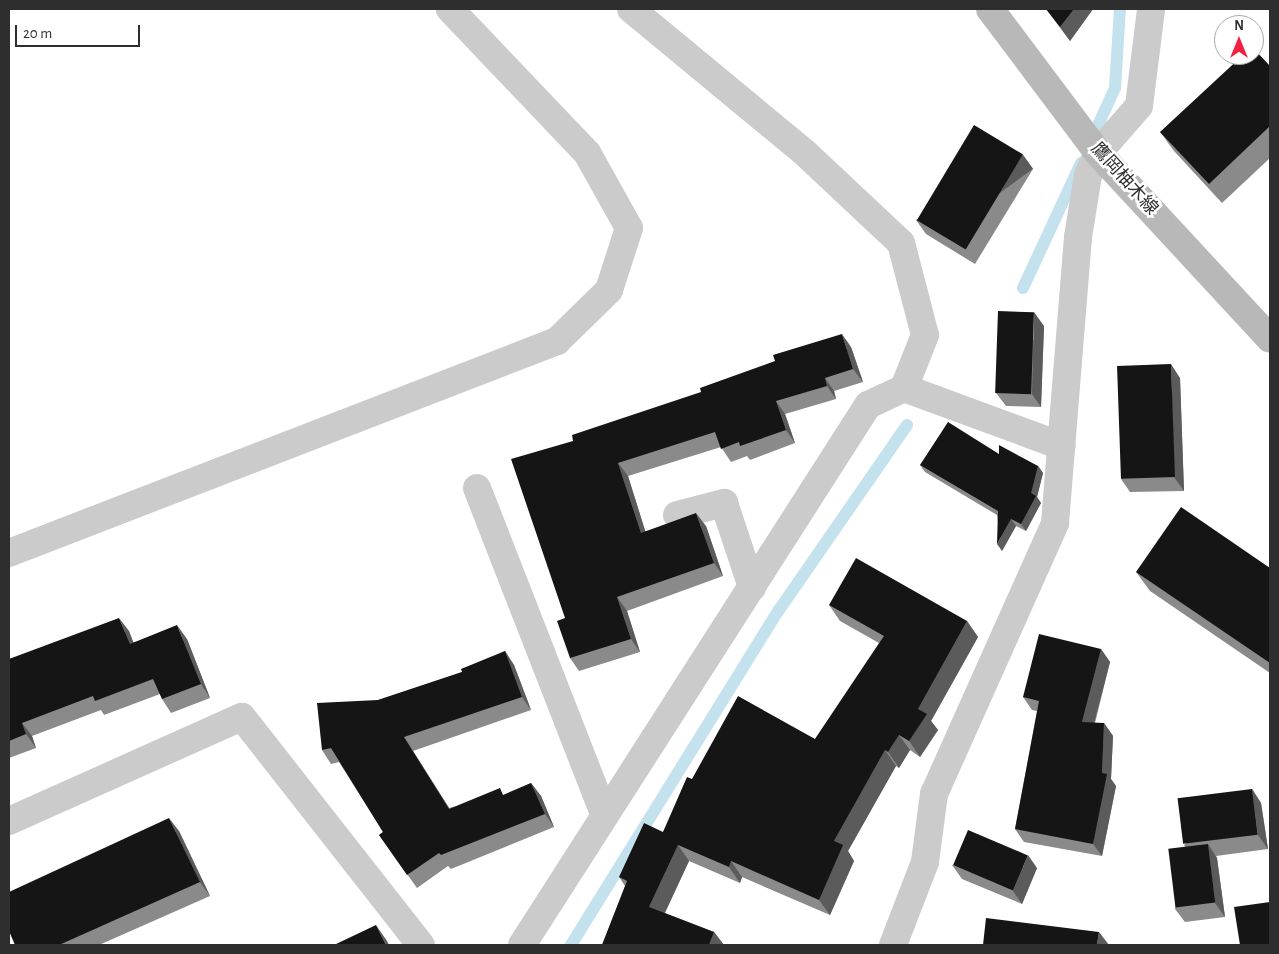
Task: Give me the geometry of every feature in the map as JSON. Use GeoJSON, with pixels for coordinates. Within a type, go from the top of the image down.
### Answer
{"type":"FeatureCollection","features":[{"type":"Feature","properties":{"kind":"main road","name":"鷹岡柚木線"},"geometry":{"type":"LineString","coordinates":[[990,9],[1098,153],[1270,339]]}},
{"type":"Feature","properties":{"kind":"street"},"geometry":{"type":"LineString","coordinates":[[9,553],[558,341],[609,290],[629,228],[587,153],[450,9]]}},
{"type":"Feature","properties":{"kind":"street"},"geometry":{"type":"LineString","coordinates":[[522,945],[604,813],[868,405],[904,388],[925,335],[901,243],[804,152],[631,9]]}},
{"type":"Feature","properties":{"kind":"street"},"geometry":{"type":"LineString","coordinates":[[893,945],[925,862],[934,794],[1055,523],[1078,236],[1088,175],[1098,153],[1139,106],[1150,9]]}},
{"type":"Feature","properties":{"kind":"street"},"geometry":{"type":"LineString","coordinates":[[904,388],[1062,446]]}},
{"type":"Feature","properties":{"kind":"street"},"geometry":{"type":"LineString","coordinates":[[477,488],[604,813]]}},
{"type":"Feature","properties":{"kind":"street"},"geometry":{"type":"LineString","coordinates":[[677,515],[724,503],[752,587]]}},
{"type":"Feature","properties":{"kind":"street"},"geometry":{"type":"LineString","coordinates":[[9,821],[242,717],[421,945]]}},
{"type":"Feature","properties":{"kind":"building"},"geometry":{"type":"Polygon","coordinates":[[[1046,9],[1074,9],[1060,27],[1046,9]]]}},
{"type":"Feature","properties":{"kind":"building"},"geometry":{"type":"Polygon","coordinates":[[[1264,60],[1270,66],[1270,126],[1209,184],[1160,132],[1232,65],[1264,65],[1264,60]]]}},
{"type":"Feature","properties":{"kind":"building"},"geometry":{"type":"Polygon","coordinates":[[[974,125],[1023,154],[966,250],[917,220],[974,125]]]}},
{"type":"Feature","properties":{"kind":"building"},"geometry":{"type":"Polygon","coordinates":[[[998,311],[1034,312],[1031,394],[995,393],[998,311]]]}},
{"type":"Feature","properties":{"kind":"building"},"geometry":{"type":"Polygon","coordinates":[[[842,334],[853,369],[825,378],[827,386],[776,401],[786,430],[740,446],[739,442],[721,449],[715,432],[618,463],[641,533],[696,513],[714,563],[617,597],[631,639],[570,658],[557,621],[565,618],[511,459],[573,441],[572,435],[701,392],[700,388],[775,361],[773,355],[842,334]]]}},
{"type":"Feature","properties":{"kind":"building"},"geometry":{"type":"Polygon","coordinates":[[[1171,364],[1175,477],[1121,479],[1117,366],[1171,364]]]}},
{"type":"Feature","properties":{"kind":"building"},"geometry":{"type":"Polygon","coordinates":[[[948,422],[999,454],[999,445],[1038,466],[1031,493],[1036,496],[1021,524],[1011,519],[997,544],[998,511],[920,465],[948,422]]]}},
{"type":"Feature","properties":{"kind":"building"},"geometry":{"type":"Polygon","coordinates":[[[1181,507],[1270,568],[1270,663],[1136,572],[1181,507]]]}},
{"type":"Feature","properties":{"kind":"building"},"geometry":{"type":"Polygon","coordinates":[[[856,558],[967,621],[918,709],[927,714],[909,741],[899,735],[888,752],[885,750],[834,841],[843,845],[819,900],[731,861],[729,867],[678,845],[649,907],[714,932],[709,945],[602,945],[627,881],[619,877],[644,823],[663,832],[687,777],[692,779],[738,696],[815,739],[884,636],[829,605],[856,558]]]}},
{"type":"Feature","properties":{"kind":"building"},"geometry":{"type":"Polygon","coordinates":[[[119,618],[130,644],[177,625],[201,684],[162,699],[153,679],[95,701],[93,696],[22,723],[26,734],[9,741],[9,659],[119,618]]]}},
{"type":"Feature","properties":{"kind":"building"},"geometry":{"type":"Polygon","coordinates":[[[1039,634],[1101,649],[1082,722],[1104,723],[1102,773],[1107,774],[1093,844],[1015,829],[1039,701],[1023,697],[1039,634]]]}},
{"type":"Feature","properties":{"kind":"building"},"geometry":{"type":"Polygon","coordinates":[[[505,651],[522,697],[404,737],[449,809],[500,788],[503,795],[531,783],[545,814],[441,855],[439,853],[407,875],[379,835],[383,832],[331,748],[322,750],[317,703],[378,700],[462,672],[461,669],[505,651]]]}},
{"type":"Feature","properties":{"kind":"building"},"geometry":{"type":"Polygon","coordinates":[[[1252,789],[1258,835],[1183,844],[1178,798],[1252,789]]]}},
{"type":"Feature","properties":{"kind":"building"},"geometry":{"type":"Polygon","coordinates":[[[169,818],[200,882],[59,945],[15,945],[9,931],[9,892],[169,818]]]}},
{"type":"Feature","properties":{"kind":"building"},"geometry":{"type":"Polygon","coordinates":[[[968,830],[1028,855],[1013,890],[953,865],[968,830]]]}},
{"type":"Feature","properties":{"kind":"building"},"geometry":{"type":"Polygon","coordinates":[[[1208,844],[1215,903],[1175,907],[1168,849],[1208,844]]]}},
{"type":"Feature","properties":{"kind":"building"},"geometry":{"type":"Polygon","coordinates":[[[1270,902],[1270,945],[1240,945],[1234,907],[1270,902]]]}},
{"type":"Feature","properties":{"kind":"building"},"geometry":{"type":"Polygon","coordinates":[[[986,918],[1099,932],[1097,945],[983,945],[986,918]]]}},
{"type":"Feature","properties":{"kind":"building"},"geometry":{"type":"Polygon","coordinates":[[[376,925],[386,945],[334,945],[376,925]]]}},
{"type":"Feature","properties":{"kind":"waterway"},"geometry":{"type":"LineString","coordinates":[[1090,143],[1115,88],[1120,9]]}},
{"type":"Feature","properties":{"kind":"waterway"},"geometry":{"type":"LineString","coordinates":[[1023,288],[1081,163]]}},
{"type":"Feature","properties":{"kind":"waterway"},"geometry":{"type":"LineString","coordinates":[[571,945],[779,610],[907,425]]}}]}
